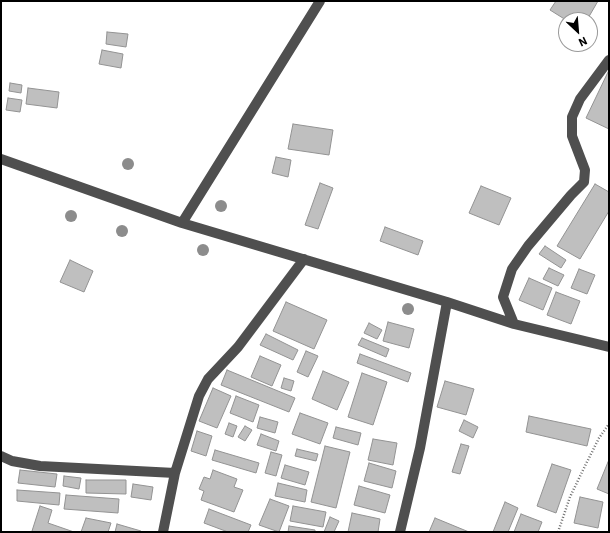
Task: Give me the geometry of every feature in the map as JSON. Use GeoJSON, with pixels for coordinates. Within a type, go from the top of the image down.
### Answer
{"type":"FeatureCollection","features":[{"type":"Feature","properties":{"kind":"street"},"geometry":{"type":"LineString","coordinates":[[182,223],[320,1]]}},
{"type":"Feature","properties":{"kind":"street"},"geometry":{"type":"LineString","coordinates":[[514,324],[503,297],[512,269],[528,246],[584,182],[585,170],[572,136],[572,117],[580,99],[609,60]]}},
{"type":"Feature","properties":{"kind":"street"},"geometry":{"type":"LineString","coordinates":[[1,159],[182,223],[447,302],[514,324],[609,348]]}},
{"type":"Feature","properties":{"kind":"street"},"geometry":{"type":"LineString","coordinates":[[162,532],[175,472],[199,396],[208,380],[238,346],[304,259]]}},
{"type":"Feature","properties":{"kind":"street"},"geometry":{"type":"LineString","coordinates":[[400,532],[420,448],[447,302]]}},
{"type":"Feature","properties":{"kind":"street"},"geometry":{"type":"LineString","coordinates":[[1,456],[12,461],[40,466],[175,472]]}},
{"type":"Feature","properties":{"kind":"path"},"geometry":{"type":"LineString","coordinates":[[558,532],[570,497],[599,438],[609,424]]}},
{"type":"Feature","properties":{"kind":"building"},"geometry":{"type":"Polygon","coordinates":[[[556,1],[598,1],[592,12],[558,12],[558,15],[550,10],[556,1]]]}},
{"type":"Feature","properties":{"kind":"building"},"geometry":{"type":"Polygon","coordinates":[[[107,32],[128,34],[126,47],[106,44],[107,32]]]}},
{"type":"Feature","properties":{"kind":"building"},"geometry":{"type":"Polygon","coordinates":[[[102,50],[123,54],[121,68],[99,64],[102,50]]]}},
{"type":"Feature","properties":{"kind":"building"},"geometry":{"type":"Polygon","coordinates":[[[609,70],[609,129],[586,118],[609,70]]]}},
{"type":"Feature","properties":{"kind":"building"},"geometry":{"type":"Polygon","coordinates":[[[10,83],[22,85],[21,93],[9,91],[10,83]]]}},
{"type":"Feature","properties":{"kind":"building"},"geometry":{"type":"Polygon","coordinates":[[[28,88],[59,92],[57,108],[26,104],[28,88]]]}},
{"type":"Feature","properties":{"kind":"building"},"geometry":{"type":"Polygon","coordinates":[[[8,98],[22,100],[20,112],[6,110],[8,98]]]}},
{"type":"Feature","properties":{"kind":"building"},"geometry":{"type":"Polygon","coordinates":[[[293,124],[333,130],[329,155],[288,149],[293,124]]]}},
{"type":"Feature","properties":{"kind":"building"},"geometry":{"type":"Polygon","coordinates":[[[276,157],[291,160],[288,177],[272,173],[276,157]]]}},
{"type":"Feature","properties":{"kind":"building"},"geometry":{"type":"Polygon","coordinates":[[[320,183],[333,188],[318,229],[305,225],[320,183]]]}},
{"type":"Feature","properties":{"kind":"building"},"geometry":{"type":"Polygon","coordinates":[[[595,184],[609,192],[609,211],[580,259],[557,246],[595,184]]]}},
{"type":"Feature","properties":{"kind":"building"},"geometry":{"type":"Polygon","coordinates":[[[481,186],[511,198],[499,225],[469,213],[481,186]]]}},
{"type":"Feature","properties":{"kind":"building"},"geometry":{"type":"Polygon","coordinates":[[[385,227],[423,241],[418,255],[380,241],[385,227]]]}},
{"type":"Feature","properties":{"kind":"building"},"geometry":{"type":"Polygon","coordinates":[[[545,246],[566,260],[561,268],[539,254],[545,246]]]}},
{"type":"Feature","properties":{"kind":"building"},"geometry":{"type":"Polygon","coordinates":[[[70,260],[93,271],[84,292],[60,282],[70,260]]]}},
{"type":"Feature","properties":{"kind":"building"},"geometry":{"type":"Polygon","coordinates":[[[549,268],[564,275],[558,286],[543,279],[549,268]]]}},
{"type":"Feature","properties":{"kind":"building"},"geometry":{"type":"Polygon","coordinates":[[[579,269],[595,275],[587,294],[571,288],[579,269]]]}},
{"type":"Feature","properties":{"kind":"building"},"geometry":{"type":"Polygon","coordinates":[[[529,278],[552,288],[543,310],[519,300],[529,278]]]}},
{"type":"Feature","properties":{"kind":"building"},"geometry":{"type":"Polygon","coordinates":[[[556,292],[580,301],[571,324],[547,315],[556,292]]]}},
{"type":"Feature","properties":{"kind":"building"},"geometry":{"type":"Polygon","coordinates":[[[286,302],[327,320],[314,349],[273,331],[286,302]]]}},
{"type":"Feature","properties":{"kind":"building"},"geometry":{"type":"Polygon","coordinates":[[[388,322],[414,329],[409,348],[383,341],[388,322]]]}},
{"type":"Feature","properties":{"kind":"building"},"geometry":{"type":"Polygon","coordinates":[[[369,323],[382,330],[377,339],[364,333],[369,323]]]}},
{"type":"Feature","properties":{"kind":"building"},"geometry":{"type":"Polygon","coordinates":[[[266,334],[298,350],[293,360],[260,345],[266,334]]]}},
{"type":"Feature","properties":{"kind":"building"},"geometry":{"type":"Polygon","coordinates":[[[362,338],[389,349],[386,357],[358,345],[362,338]]]}},
{"type":"Feature","properties":{"kind":"building"},"geometry":{"type":"Polygon","coordinates":[[[306,351],[318,356],[308,377],[297,372],[306,351]]]}},
{"type":"Feature","properties":{"kind":"building"},"geometry":{"type":"Polygon","coordinates":[[[360,354],[411,373],[408,382],[357,363],[360,354]]]}},
{"type":"Feature","properties":{"kind":"building"},"geometry":{"type":"Polygon","coordinates":[[[260,356],[281,365],[272,386],[251,377],[260,356]]]}},
{"type":"Feature","properties":{"kind":"building"},"geometry":{"type":"Polygon","coordinates":[[[227,370],[295,398],[289,412],[221,385],[227,370]]]}},
{"type":"Feature","properties":{"kind":"building"},"geometry":{"type":"Polygon","coordinates":[[[323,371],[349,382],[337,410],[312,399],[323,371]]]}},
{"type":"Feature","properties":{"kind":"building"},"geometry":{"type":"Polygon","coordinates":[[[362,373],[387,382],[373,425],[348,417],[362,373]]]}},
{"type":"Feature","properties":{"kind":"building"},"geometry":{"type":"Polygon","coordinates":[[[284,378],[294,381],[291,391],[281,388],[284,378]]]}},
{"type":"Feature","properties":{"kind":"building"},"geometry":{"type":"Polygon","coordinates":[[[445,381],[474,389],[466,415],[437,407],[445,381]]]}},
{"type":"Feature","properties":{"kind":"building"},"geometry":{"type":"Polygon","coordinates":[[[213,388],[231,396],[217,428],[199,421],[213,388]]]}},
{"type":"Feature","properties":{"kind":"building"},"geometry":{"type":"Polygon","coordinates":[[[236,396],[259,405],[253,422],[230,413],[236,396]]]}},
{"type":"Feature","properties":{"kind":"building"},"geometry":{"type":"Polygon","coordinates":[[[300,413],[328,423],[320,444],[292,434],[300,413]]]}},
{"type":"Feature","properties":{"kind":"building"},"geometry":{"type":"Polygon","coordinates":[[[529,416],[591,429],[587,446],[526,432],[529,416]]]}},
{"type":"Feature","properties":{"kind":"building"},"geometry":{"type":"Polygon","coordinates":[[[260,417],[278,422],[275,433],[257,428],[260,417]]]}},
{"type":"Feature","properties":{"kind":"building"},"geometry":{"type":"Polygon","coordinates":[[[464,420],[478,427],[473,438],[459,431],[464,420]]]}},
{"type":"Feature","properties":{"kind":"building"},"geometry":{"type":"Polygon","coordinates":[[[229,423],[237,426],[233,437],[225,434],[229,423]]]}},
{"type":"Feature","properties":{"kind":"building"},"geometry":{"type":"Polygon","coordinates":[[[245,426],[252,430],[245,441],[238,437],[245,426]]]}},
{"type":"Feature","properties":{"kind":"building"},"geometry":{"type":"Polygon","coordinates":[[[336,427],[361,433],[358,445],[333,438],[336,427]]]}},
{"type":"Feature","properties":{"kind":"building"},"geometry":{"type":"Polygon","coordinates":[[[197,431],[212,436],[206,456],[191,451],[197,431]]]}},
{"type":"Feature","properties":{"kind":"building"},"geometry":{"type":"Polygon","coordinates":[[[261,434],[279,441],[276,451],[257,445],[261,434]]]}},
{"type":"Feature","properties":{"kind":"building"},"geometry":{"type":"Polygon","coordinates":[[[373,439],[397,443],[393,465],[368,460],[373,439]]]}},
{"type":"Feature","properties":{"kind":"building"},"geometry":{"type":"Polygon","coordinates":[[[461,444],[469,446],[460,474],[452,472],[461,444]]]}},
{"type":"Feature","properties":{"kind":"building"},"geometry":{"type":"Polygon","coordinates":[[[325,446],[350,452],[336,508],[311,502],[325,446]]]}},
{"type":"Feature","properties":{"kind":"building"},"geometry":{"type":"Polygon","coordinates":[[[297,449],[318,454],[316,461],[295,456],[297,449]]]}},
{"type":"Feature","properties":{"kind":"building"},"geometry":{"type":"Polygon","coordinates":[[[215,450],[259,463],[256,473],[212,460],[215,450]]]}},
{"type":"Feature","properties":{"kind":"building"},"geometry":{"type":"Polygon","coordinates":[[[271,452],[282,455],[276,476],[265,473],[271,452]]]}},
{"type":"Feature","properties":{"kind":"building"},"geometry":{"type":"Polygon","coordinates":[[[609,462],[609,494],[597,489],[609,462]]]}},
{"type":"Feature","properties":{"kind":"building"},"geometry":{"type":"Polygon","coordinates":[[[369,463],[396,471],[392,488],[364,481],[369,463]]]}},
{"type":"Feature","properties":{"kind":"building"},"geometry":{"type":"Polygon","coordinates":[[[552,464],[571,470],[556,513],[537,506],[552,464]]]}},
{"type":"Feature","properties":{"kind":"building"},"geometry":{"type":"Polygon","coordinates":[[[285,465],[309,472],[305,485],[281,478],[285,465]]]}},
{"type":"Feature","properties":{"kind":"building"},"geometry":{"type":"Polygon","coordinates":[[[20,470],[57,474],[55,487],[18,483],[20,470]]]}},
{"type":"Feature","properties":{"kind":"building"},"geometry":{"type":"Polygon","coordinates":[[[213,470],[237,479],[234,487],[243,490],[234,512],[201,500],[204,491],[199,489],[204,477],[210,479],[213,470]]]}},
{"type":"Feature","properties":{"kind":"building"},"geometry":{"type":"Polygon","coordinates":[[[64,476],[81,478],[79,489],[63,486],[64,476]]]}},
{"type":"Feature","properties":{"kind":"building"},"geometry":{"type":"Polygon","coordinates":[[[86,480],[126,480],[126,494],[86,493],[86,480]]]}},
{"type":"Feature","properties":{"kind":"building"},"geometry":{"type":"Polygon","coordinates":[[[278,483],[307,490],[305,502],[275,496],[278,483]]]}},
{"type":"Feature","properties":{"kind":"building"},"geometry":{"type":"Polygon","coordinates":[[[133,484],[153,487],[151,500],[131,497],[133,484]]]}},
{"type":"Feature","properties":{"kind":"building"},"geometry":{"type":"Polygon","coordinates":[[[359,486],[390,495],[385,513],[354,505],[359,486]]]}},
{"type":"Feature","properties":{"kind":"building"},"geometry":{"type":"Polygon","coordinates":[[[17,490],[60,493],[59,505],[17,501],[17,490]]]}},
{"type":"Feature","properties":{"kind":"building"},"geometry":{"type":"Polygon","coordinates":[[[66,495],[119,499],[118,513],[64,509],[66,495]]]}},
{"type":"Feature","properties":{"kind":"building"},"geometry":{"type":"Polygon","coordinates":[[[580,497],[603,502],[598,528],[574,523],[580,497]]]}},
{"type":"Feature","properties":{"kind":"building"},"geometry":{"type":"Polygon","coordinates":[[[270,499],[289,506],[279,532],[259,525],[270,499]]]}},
{"type":"Feature","properties":{"kind":"building"},"geometry":{"type":"Polygon","coordinates":[[[505,502],[518,508],[508,532],[493,532],[505,502]]]}},
{"type":"Feature","properties":{"kind":"building"},"geometry":{"type":"Polygon","coordinates":[[[40,506],[52,510],[48,523],[74,532],[32,531],[40,506]]]}},
{"type":"Feature","properties":{"kind":"building"},"geometry":{"type":"Polygon","coordinates":[[[293,506],[326,512],[323,527],[290,521],[293,506]]]}},
{"type":"Feature","properties":{"kind":"building"},"geometry":{"type":"Polygon","coordinates":[[[209,509],[251,525],[248,532],[228,532],[204,523],[209,509]]]}},
{"type":"Feature","properties":{"kind":"building"},"geometry":{"type":"Polygon","coordinates":[[[352,513],[380,519],[378,532],[348,532],[352,513]]]}},
{"type":"Feature","properties":{"kind":"building"},"geometry":{"type":"Polygon","coordinates":[[[521,514],[542,522],[538,532],[514,532],[521,514]]]}},
{"type":"Feature","properties":{"kind":"building"},"geometry":{"type":"Polygon","coordinates":[[[330,517],[339,521],[334,532],[324,532],[330,517]]]}},
{"type":"Feature","properties":{"kind":"building"},"geometry":{"type":"Polygon","coordinates":[[[86,518],[111,523],[108,532],[81,532],[86,518]]]}},
{"type":"Feature","properties":{"kind":"building"},"geometry":{"type":"Polygon","coordinates":[[[435,518],[469,532],[429,532],[435,518]]]}},
{"type":"Feature","properties":{"kind":"building"},"geometry":{"type":"Polygon","coordinates":[[[117,524],[141,531],[141,532],[115,532],[117,524]]]}},
{"type":"Feature","properties":{"kind":"building"},"geometry":{"type":"Polygon","coordinates":[[[289,526],[315,530],[315,532],[288,532],[289,526]]]}}]}
